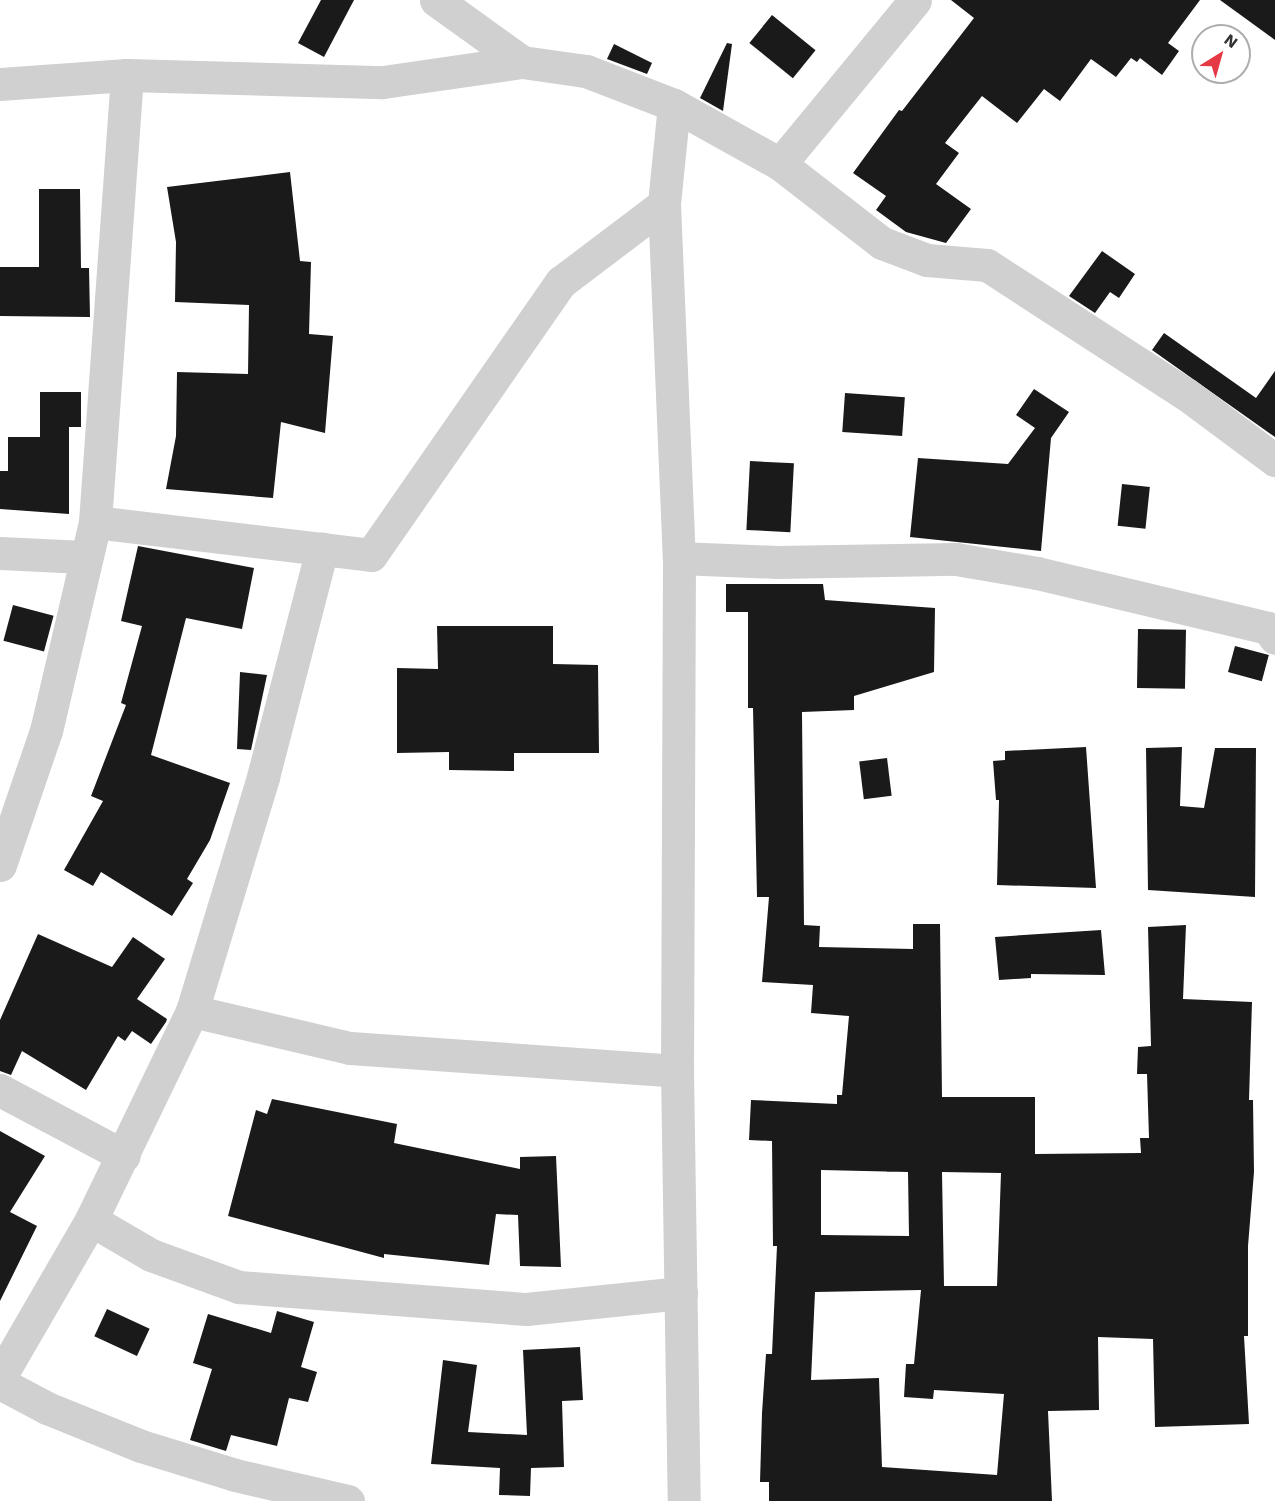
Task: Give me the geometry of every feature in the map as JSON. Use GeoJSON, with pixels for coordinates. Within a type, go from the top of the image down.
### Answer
{"type":"FeatureCollection","features":[{"type":"Feature","properties":{"kind":"street"},"geometry":{"type":"LineString","coordinates":[[436,0],[522,62]]}},
{"type":"Feature","properties":{"kind":"street"},"geometry":{"type":"LineString","coordinates":[[780,164],[915,0]]}},
{"type":"Feature","properties":{"kind":"street"},"geometry":{"type":"LineString","coordinates":[[0,84],[127,75],[383,82],[522,62],[586,71],[674,105],[780,164],[882,243],[927,260],[987,265],[1186,394],[1275,460]]}},
{"type":"Feature","properties":{"kind":"street"},"geometry":{"type":"LineString","coordinates":[[0,865],[46,731],[69,642],[84,557],[94,522],[127,75]]}},
{"type":"Feature","properties":{"kind":"street"},"geometry":{"type":"LineString","coordinates":[[674,105],[663,204],[679,558],[676,1071],[684,1501]]}},
{"type":"Feature","properties":{"kind":"street"},"geometry":{"type":"LineString","coordinates":[[94,522],[372,555],[561,282],[663,204]]}},
{"type":"Feature","properties":{"kind":"street"},"geometry":{"type":"LineString","coordinates":[[0,1377],[10,1338],[91,1220],[124,1156],[192,1011],[263,777],[322,549]]}},
{"type":"Feature","properties":{"kind":"street"},"geometry":{"type":"LineString","coordinates":[[0,553],[84,557]]}},
{"type":"Feature","properties":{"kind":"street"},"geometry":{"type":"LineString","coordinates":[[679,558],[777,562],[956,559],[1037,573],[1273,626]]}},
{"type":"Feature","properties":{"kind":"street"},"geometry":{"type":"LineString","coordinates":[[192,1011],[350,1048],[676,1071]]}},
{"type":"Feature","properties":{"kind":"street"},"geometry":{"type":"LineString","coordinates":[[0,1090],[124,1156]]}},
{"type":"Feature","properties":{"kind":"street"},"geometry":{"type":"LineString","coordinates":[[91,1220],[151,1255],[239,1287],[365,1300],[526,1310],[681,1293]]}},
{"type":"Feature","properties":{"kind":"street"},"geometry":{"type":"LineString","coordinates":[[0,1383],[47,1408],[141,1446],[235,1475],[348,1501]]}},
{"type":"Feature","properties":{"kind":"building"},"geometry":{"type":"Polygon","coordinates":[[[321,0],[354,0],[324,57],[298,43],[321,0]]]}},
{"type":"Feature","properties":{"kind":"building"},"geometry":{"type":"Polygon","coordinates":[[[951,0],[1200,0],[1168,43],[1179,51],[1162,75],[1140,58],[1137,62],[1131,58],[1116,77],[1091,59],[1060,101],[1044,89],[1017,123],[982,96],[945,143],[959,153],[936,184],[971,209],[946,243],[906,232],[876,210],[886,196],[853,173],[899,110],[902,111],[974,18],[951,0]]]}},
{"type":"Feature","properties":{"kind":"building"},"geometry":{"type":"Polygon","coordinates":[[[1220,0],[1275,0],[1275,40],[1220,0]]]}},
{"type":"Feature","properties":{"kind":"building"},"geometry":{"type":"Polygon","coordinates":[[[772,15],[816,50],[793,78],[749,43],[772,15]]]}},
{"type":"Feature","properties":{"kind":"building"},"geometry":{"type":"Polygon","coordinates":[[[727,43],[732,44],[723,111],[700,98],[727,43]]]}},
{"type":"Feature","properties":{"kind":"building"},"geometry":{"type":"Polygon","coordinates":[[[614,44],[652,63],[647,74],[607,59],[614,44]]]}},
{"type":"Feature","properties":{"kind":"building"},"geometry":{"type":"Polygon","coordinates":[[[290,172],[300,261],[311,262],[309,334],[333,336],[325,433],[281,422],[273,498],[166,489],[176,436],[177,372],[248,374],[249,305],[175,302],[176,242],[167,187],[290,172]]]}},
{"type":"Feature","properties":{"kind":"building"},"geometry":{"type":"Polygon","coordinates":[[[39,189],[80,189],[81,268],[89,268],[90,317],[0,316],[0,267],[39,267],[39,189]]]}},
{"type":"Feature","properties":{"kind":"building"},"geometry":{"type":"Polygon","coordinates":[[[1102,251],[1135,274],[1119,298],[1110,292],[1095,313],[1069,296],[1102,251]]]}},
{"type":"Feature","properties":{"kind":"building"},"geometry":{"type":"Polygon","coordinates":[[[1164,333],[1256,398],[1275,371],[1275,437],[1152,350],[1164,333]]]}},
{"type":"Feature","properties":{"kind":"building"},"geometry":{"type":"Polygon","coordinates":[[[1034,389],[1069,412],[1051,438],[1041,551],[910,537],[918,458],[1008,464],[1035,428],[1016,415],[1034,389]]]}},
{"type":"Feature","properties":{"kind":"building"},"geometry":{"type":"Polygon","coordinates":[[[40,392],[81,392],[81,427],[69,427],[69,514],[0,509],[0,471],[8,471],[8,437],[40,437],[40,392]]]}},
{"type":"Feature","properties":{"kind":"building"},"geometry":{"type":"Polygon","coordinates":[[[845,393],[905,397],[902,436],[842,432],[845,393]]]}},
{"type":"Feature","properties":{"kind":"building"},"geometry":{"type":"Polygon","coordinates":[[[750,461],[794,463],[790,532],[746,530],[750,461]]]}},
{"type":"Feature","properties":{"kind":"building"},"geometry":{"type":"Polygon","coordinates":[[[1122,484],[1150,487],[1145,529],[1118,526],[1122,484]]]}},
{"type":"Feature","properties":{"kind":"building"},"geometry":{"type":"Polygon","coordinates":[[[138,546],[254,568],[242,629],[186,618],[151,755],[230,783],[210,840],[187,879],[193,883],[172,916],[101,872],[93,886],[64,870],[103,801],[91,796],[126,705],[121,703],[142,626],[121,621],[138,546]]]}},
{"type":"Feature","properties":{"kind":"building"},"geometry":{"type":"Polygon","coordinates":[[[726,584],[823,584],[825,600],[935,608],[934,672],[854,696],[854,710],[802,712],[804,925],[820,926],[819,947],[913,949],[913,924],[940,924],[942,1097],[1035,1097],[1035,1154],[1141,1153],[1140,1138],[1149,1138],[1147,1074],[1137,1074],[1138,1047],[1151,1046],[1148,927],[1186,925],[1183,999],[1252,1002],[1249,1100],[1253,1100],[1254,1172],[1248,1246],[1248,1336],[1244,1336],[1249,1424],[1155,1427],[1153,1339],[1098,1337],[1099,1410],[1048,1411],[1052,1501],[769,1501],[769,1482],[760,1482],[762,1413],[766,1354],[772,1354],[777,1246],[773,1246],[772,1141],[749,1140],[751,1100],[837,1104],[837,1095],[842,1095],[849,1016],[811,1013],[813,985],[762,982],[769,897],[757,897],[753,708],[748,708],[748,612],[726,612],[726,584]],[[821,1170],[821,1235],[909,1236],[908,1172],[821,1170]],[[942,1172],[944,1286],[997,1286],[1001,1173],[942,1172]],[[921,1290],[815,1292],[811,1380],[879,1378],[882,1467],[997,1475],[1004,1394],[934,1390],[933,1399],[904,1397],[906,1364],[914,1364],[921,1290]]]}},
{"type":"Feature","properties":{"kind":"building"},"geometry":{"type":"Polygon","coordinates":[[[13,605],[54,616],[44,652],[3,641],[13,605]]]}},
{"type":"Feature","properties":{"kind":"building"},"geometry":{"type":"Polygon","coordinates":[[[437,626],[553,626],[553,664],[598,665],[599,753],[514,753],[514,771],[449,770],[449,752],[397,753],[397,668],[438,669],[437,626]]]}},
{"type":"Feature","properties":{"kind":"building"},"geometry":{"type":"Polygon","coordinates":[[[1138,629],[1186,630],[1185,689],[1137,688],[1138,629]]]}},
{"type":"Feature","properties":{"kind":"building"},"geometry":{"type":"Polygon","coordinates":[[[1235,646],[1269,655],[1262,681],[1228,672],[1235,646]]]}},
{"type":"Feature","properties":{"kind":"building"},"geometry":{"type":"Polygon","coordinates":[[[240,672],[267,675],[251,750],[237,749],[240,672]]]}},
{"type":"Feature","properties":{"kind":"building"},"geometry":{"type":"Polygon","coordinates":[[[1086,747],[1096,888],[997,885],[999,800],[996,800],[993,761],[1005,760],[1005,751],[1086,747]]]}},
{"type":"Feature","properties":{"kind":"building"},"geometry":{"type":"Polygon","coordinates":[[[1182,747],[1180,806],[1204,808],[1215,748],[1256,748],[1255,897],[1148,890],[1146,748],[1182,747]]]}},
{"type":"Feature","properties":{"kind":"building"},"geometry":{"type":"Polygon","coordinates":[[[887,758],[892,796],[864,799],[859,761],[887,758]]]}},
{"type":"Feature","properties":{"kind":"building"},"geometry":{"type":"Polygon","coordinates":[[[1101,930],[1105,975],[1031,974],[1031,978],[999,980],[995,937],[1101,930]]]}},
{"type":"Feature","properties":{"kind":"building"},"geometry":{"type":"Polygon","coordinates":[[[38,934],[112,967],[133,937],[165,959],[137,999],[167,1019],[166,1022],[151,1044],[132,1031],[125,1041],[118,1036],[86,1090],[22,1051],[11,1075],[0,1071],[0,1020],[38,934]]]}},
{"type":"Feature","properties":{"kind":"building"},"geometry":{"type":"Polygon","coordinates":[[[272,1099],[397,1124],[394,1143],[520,1169],[520,1157],[556,1156],[561,1267],[520,1266],[518,1215],[496,1214],[489,1265],[384,1254],[384,1258],[228,1216],[256,1110],[267,1114],[272,1099]]]}},
{"type":"Feature","properties":{"kind":"building"},"geometry":{"type":"Polygon","coordinates":[[[0,1131],[45,1156],[10,1212],[37,1226],[0,1301],[0,1131]]]}},
{"type":"Feature","properties":{"kind":"building"},"geometry":{"type":"Polygon","coordinates":[[[107,1309],[150,1329],[137,1356],[94,1336],[107,1309]]]}},
{"type":"Feature","properties":{"kind":"building"},"geometry":{"type":"Polygon","coordinates":[[[277,1311],[314,1322],[301,1367],[317,1372],[308,1402],[289,1398],[277,1446],[231,1435],[226,1451],[190,1440],[212,1369],[193,1363],[208,1314],[271,1333],[277,1311]]]}},
{"type":"Feature","properties":{"kind":"building"},"geometry":{"type":"Polygon","coordinates":[[[580,1347],[583,1400],[562,1401],[564,1467],[531,1468],[530,1496],[499,1495],[500,1468],[431,1464],[443,1360],[477,1365],[468,1432],[527,1435],[523,1350],[580,1347]]]}}]}
